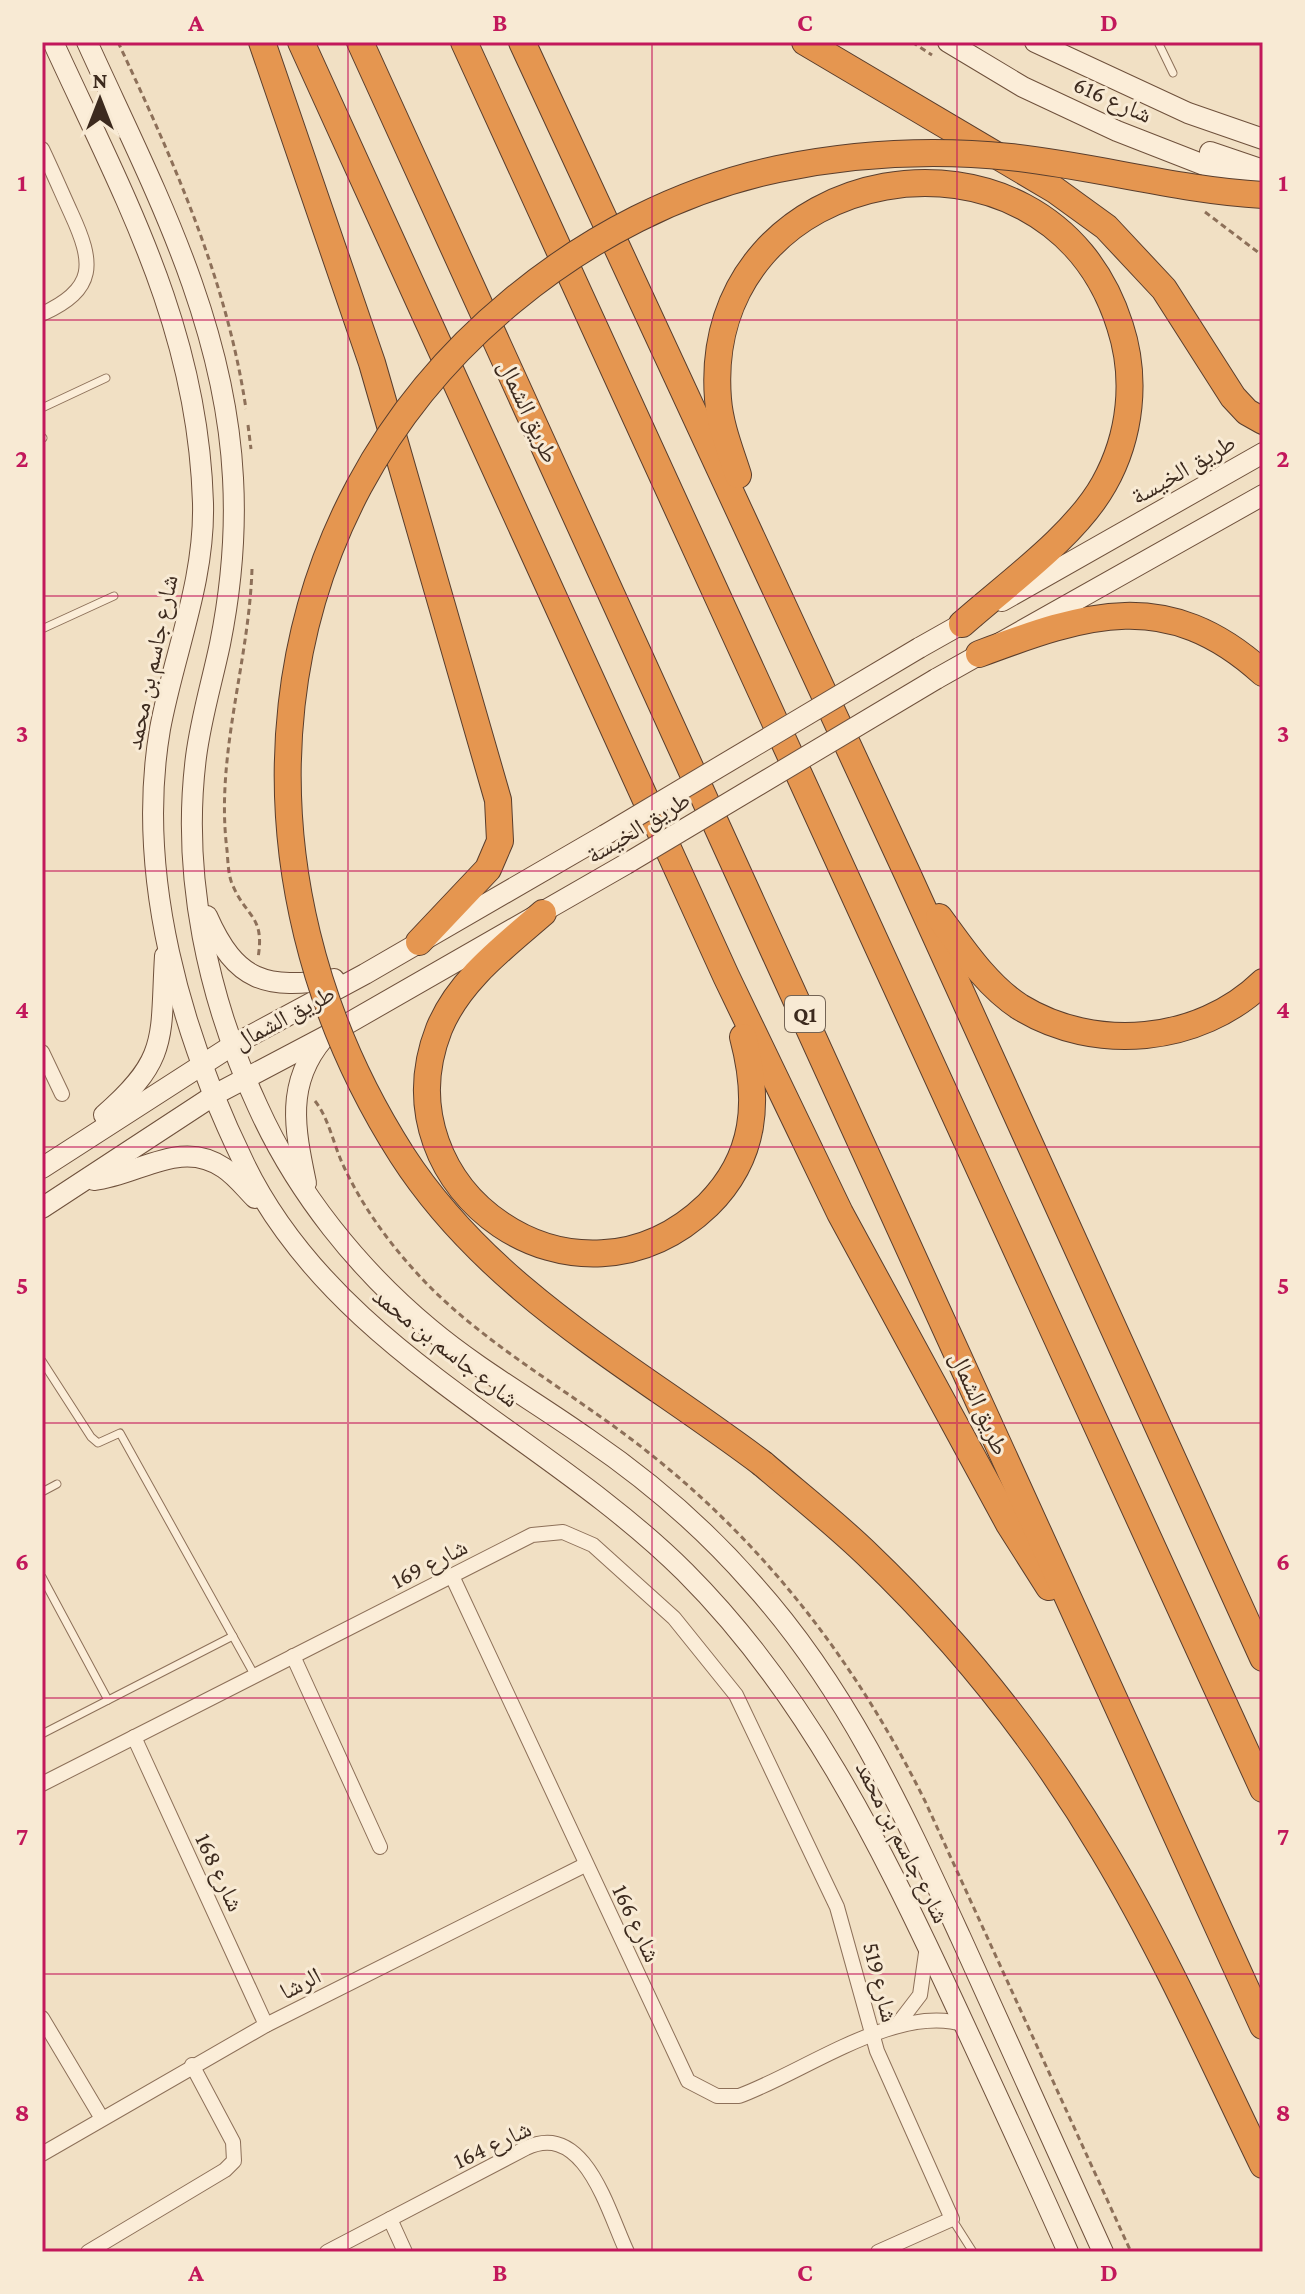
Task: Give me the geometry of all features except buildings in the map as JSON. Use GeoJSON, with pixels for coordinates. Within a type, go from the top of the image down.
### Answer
{"type":"FeatureCollection","features":[{"type":"Feature","properties":{"kind":"highway"},"geometry":{"type":"LineString","coordinates":[[262,42],[372,363],[498,800],[500,841],[492,861],[419,942]]}},
{"type":"Feature","properties":{"kind":"highway"},"geometry":{"type":"LineString","coordinates":[[301,42],[726,976],[840,1213],[1002,1512],[1042,1578],[1072,1608]]}},
{"type":"Feature","properties":{"kind":"highway","name":"طريق الشمال"},"geometry":{"type":"LineString","coordinates":[[360,42],[860,1134],[1263,2026]]}},
{"type":"Feature","properties":{"kind":"highway"},"geometry":{"type":"LineString","coordinates":[[464,42],[1263,1789]]}},
{"type":"Feature","properties":{"kind":"highway"},"geometry":{"type":"LineString","coordinates":[[522,42],[907,873],[1263,1658]]}},
{"type":"Feature","properties":{"kind":"highway"},"geometry":{"type":"LineString","coordinates":[[805,42],[1055,190],[1106,227],[1164,289],[1233,397],[1247,412],[1263,421]]}},
{"type":"Feature","properties":{"kind":"highway"},"geometry":{"type":"LineString","coordinates":[[1263,195],[1166,185],[1015,157],[934,151],[858,155],[772,170],[686,198],[588,244],[542,276],[451,357],[414,399],[366,469],[325,559],[302,644],[292,704],[287,774],[289,828],[299,907],[317,977],[339,1038],[364,1091],[429,1192],[499,1270],[557,1320],[763,1464],[867,1554],[932,1620],[1029,1739],[1112,1865],[1154,1942],[1263,2165]]}},
{"type":"Feature","properties":{"kind":"highway"},"geometry":{"type":"LineString","coordinates":[[756,548],[718,401],[717,369],[724,330],[750,273],[775,243],[810,214],[837,198],[863,189],[916,180],[956,183],[989,192],[1027,207],[1051,224],[1097,274],[1124,338],[1129,367],[1129,404],[1115,461],[1103,486],[1074,522],[962,624]]}},
{"type":"Feature","properties":{"kind":"highway"},"geometry":{"type":"LineString","coordinates":[[979,654],[1078,619],[1141,616],[1174,622],[1210,635],[1263,673]]}},
{"type":"Feature","properties":{"kind":"highway"},"geometry":{"type":"LineString","coordinates":[[907,873],[984,976],[1018,1005],[1066,1027],[1128,1036],[1173,1031],[1218,1014],[1263,982]]}},
{"type":"Feature","properties":{"kind":"highway"},"geometry":{"type":"LineString","coordinates":[[543,913],[487,962],[457,995],[439,1030],[430,1064],[428,1099],[444,1159],[460,1186],[485,1214],[525,1242],[571,1254],[617,1253],[660,1241],[689,1223],[722,1190],[745,1153],[754,1108],[748,1058],[726,976]]}},
{"type":"Feature","properties":{"kind":"main road","name":"شارع جاسم بن محمد"},"geometry":{"type":"LineString","coordinates":[[53,42],[155,269],[178,334],[194,401],[203,499],[201,547],[184,638],[161,722],[154,782],[153,843],[167,932],[183,998],[204,1063],[245,1164],[273,1213],[308,1259],[370,1324],[617,1511],[716,1605],[774,1675],[825,1750],[927,1944],[1068,2252]]}},
{"type":"Feature","properties":{"kind":"main road","name":"شارع جاسم بن محمد"},"geometry":{"type":"LineString","coordinates":[[87,42],[195,284],[215,353],[227,422],[233,478],[232,554],[223,628],[196,755],[192,838],[197,894],[210,971],[245,1079],[279,1149],[310,1198],[337,1235],[398,1301],[468,1358],[589,1439],[668,1500],[734,1563],[802,1644],[847,1709],[895,1795],[1103,2252]]}},
{"type":"Feature","properties":{"kind":"main road","name":"شارع 616"},"geometry":{"type":"LineString","coordinates":[[1035,42],[1175,107],[1263,139]]}},
{"type":"Feature","properties":{"kind":"main road","name":"شارع 616"},"geometry":{"type":"LineString","coordinates":[[942,50],[1117,131],[1263,188]]}},
{"type":"Feature","properties":{"kind":"main road"},"geometry":{"type":"LineString","coordinates":[[1117,131],[1176,143],[1263,170]]}},
{"type":"Feature","properties":{"kind":"main road","name":"طريق الخيسة"},"geometry":{"type":"LineString","coordinates":[[919,648],[1263,453]]}},
{"type":"Feature","properties":{"kind":"main road"},"geometry":{"type":"LineString","coordinates":[[1234,510],[1263,484]]}},
{"type":"Feature","properties":{"kind":"main road","name":"طريق الخيسة"},"geometry":{"type":"LineString","coordinates":[[42,1208],[216,1094],[326,1036],[543,913],[979,654],[1263,495]]}},
{"type":"Feature","properties":{"kind":"main road","name":"طريق الشمال"},"geometry":{"type":"LineString","coordinates":[[204,1063],[605,835],[919,648]]}},
{"type":"Feature","properties":{"kind":"main road"},"geometry":{"type":"LineString","coordinates":[[197,894],[223,950],[254,977],[292,985],[365,974]]}},
{"type":"Feature","properties":{"kind":"main road"},"geometry":{"type":"LineString","coordinates":[[79,1145],[139,1083],[152,1063],[163,1026],[167,932]]}},
{"type":"Feature","properties":{"kind":"main road"},"geometry":{"type":"LineString","coordinates":[[310,1198],[295,1123],[296,1092],[310,1058],[326,1036]]}},
{"type":"Feature","properties":{"kind":"main road"},"geometry":{"type":"LineString","coordinates":[[42,1168],[204,1063]]}},
{"type":"Feature","properties":{"kind":"main road"},"geometry":{"type":"LineString","coordinates":[[86,1181],[120,1175],[171,1156],[191,1155],[222,1166],[273,1213]]}},
{"type":"Feature","properties":{"kind":"street"},"geometry":{"type":"LineString","coordinates":[[42,149],[88,255],[82,285],[61,306],[42,314]]}},
{"type":"Feature","properties":{"kind":"street"},"geometry":{"type":"LineString","coordinates":[[42,1052],[62,1094]]}},
{"type":"Feature","properties":{"kind":"street","name":"شارع 169"},"geometry":{"type":"LineString","coordinates":[[42,1784],[542,1532],[563,1532],[584,1539],[651,1594],[696,1642],[736,1695],[767,1755]]}},
{"type":"Feature","properties":{"kind":"street","name":"شارع 166"},"geometry":{"type":"LineString","coordinates":[[452,1576],[681,2072],[696,2088],[717,2096],[739,2096],[897,2025],[927,2019],[965,2025]]}},
{"type":"Feature","properties":{"kind":"street"},"geometry":{"type":"LineString","coordinates":[[293,1656],[380,1847]]}},
{"type":"Feature","properties":{"kind":"street","name":"شارع 168"},"geometry":{"type":"LineString","coordinates":[[134,1737],[266,2025]]}},
{"type":"Feature","properties":{"kind":"street","name":"شارع 519"},"geometry":{"type":"LineString","coordinates":[[767,1755],[843,1924],[871,2036],[952,2219]]}},
{"type":"Feature","properties":{"kind":"street","name":"الرشا"},"geometry":{"type":"LineString","coordinates":[[42,2154],[101,2117],[266,2025],[585,1865]]}},
{"type":"Feature","properties":{"kind":"street"},"geometry":{"type":"LineString","coordinates":[[897,2025],[920,1995],[927,1944]]}},
{"type":"Feature","properties":{"kind":"street"},"geometry":{"type":"LineString","coordinates":[[42,2018],[101,2117]]}},
{"type":"Feature","properties":{"kind":"street"},"geometry":{"type":"LineString","coordinates":[[88,2252],[225,2170],[234,2161],[233,2142],[192,2065]]}},
{"type":"Feature","properties":{"kind":"street","name":"شارع 164"},"geometry":{"type":"LineString","coordinates":[[327,2252],[534,2144],[552,2141],[569,2147],[583,2159],[627,2252]]}},
{"type":"Feature","properties":{"kind":"street"},"geometry":{"type":"LineString","coordinates":[[390,2219],[405,2252]]}},
{"type":"Feature","properties":{"kind":"street"},"geometry":{"type":"LineString","coordinates":[[878,2252],[952,2219]]}},
{"type":"Feature","properties":{"kind":"lane"},"geometry":{"type":"LineString","coordinates":[[1158,42],[1173,73]]}},
{"type":"Feature","properties":{"kind":"lane"},"geometry":{"type":"LineString","coordinates":[[42,408],[106,378]]}},
{"type":"Feature","properties":{"kind":"lane"},"geometry":{"type":"LineString","coordinates":[[42,629],[114,596]]}},
{"type":"Feature","properties":{"kind":"lane"},"geometry":{"type":"LineString","coordinates":[[42,1361],[91,1437],[98,1443],[120,1433],[255,1676]]}},
{"type":"Feature","properties":{"kind":"lane"},"geometry":{"type":"LineString","coordinates":[[42,1492],[57,1484]]}},
{"type":"Feature","properties":{"kind":"lane"},"geometry":{"type":"LineString","coordinates":[[42,1577],[108,1700]]}},
{"type":"Feature","properties":{"kind":"lane"},"geometry":{"type":"LineString","coordinates":[[42,1734],[233,1636]]}},
{"type":"Feature","properties":{"kind":"lane"},"geometry":{"type":"LineString","coordinates":[[952,2219],[973,2252]]}},
{"type":"Feature","properties":{"kind":"path"},"geometry":{"type":"LineString","coordinates":[[912,42],[942,50]]}},
{"type":"Feature","properties":{"kind":"path"},"geometry":{"type":"LineString","coordinates":[[1197,206],[1263,256]]}}]}
